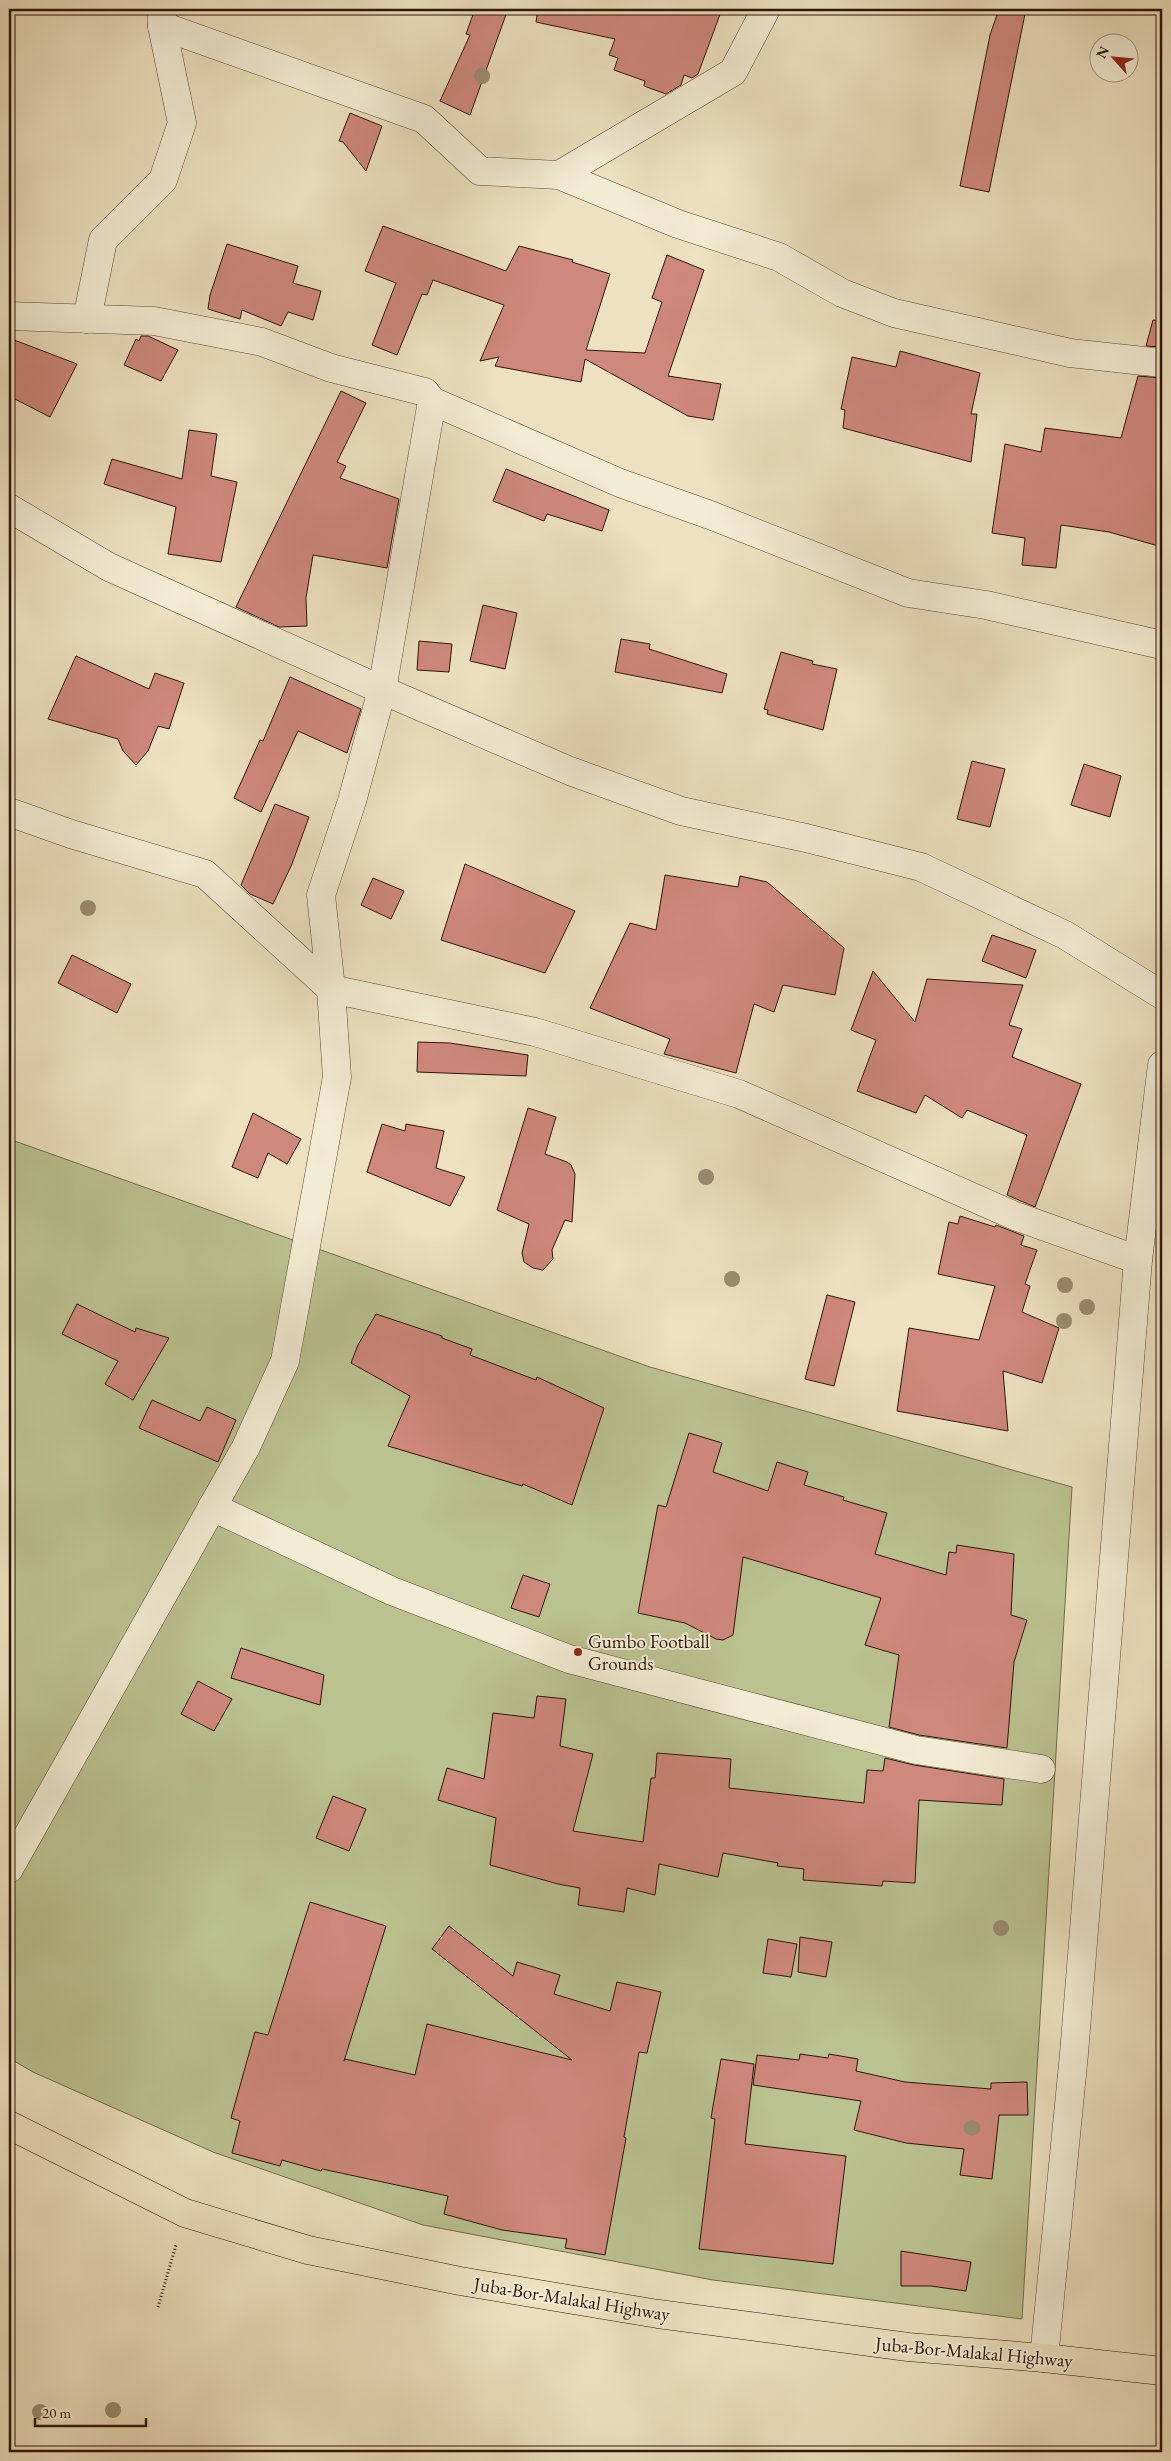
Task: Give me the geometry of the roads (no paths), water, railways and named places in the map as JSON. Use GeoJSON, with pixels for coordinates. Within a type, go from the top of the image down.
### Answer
{"type":"FeatureCollection","features":[{"type":"Feature","properties":{"kind":"main road","name":"Juba-Bor-Malakal Highway"},"geometry":{"type":"LineString","coordinates":[[9,2125],[185,2213],[308,2250],[460,2281],[658,2314],[908,2347],[1044,2358],[1162,2372]]}},
{"type":"Feature","properties":{"kind":"street"},"geometry":{"type":"LineString","coordinates":[[559,175],[733,72],[766,9]]}},
{"type":"Feature","properties":{"kind":"street"},"geometry":{"type":"LineString","coordinates":[[162,18],[424,119],[480,171],[559,175],[678,224],[779,256],[842,293],[894,313],[1070,353],[1162,363]]}},
{"type":"Feature","properties":{"kind":"street"},"geometry":{"type":"LineString","coordinates":[[87,319],[103,240],[163,180],[182,123],[162,18]]}},
{"type":"Feature","properties":{"kind":"street"},"geometry":{"type":"LineString","coordinates":[[9,316],[154,321],[262,342],[331,368],[425,392],[432,401],[620,483],[710,514],[908,593],[986,604],[1162,645]]}},
{"type":"Feature","properties":{"kind":"street"},"geometry":{"type":"LineString","coordinates":[[9,1870],[246,1448],[285,1361],[337,1077],[331,989],[321,895],[352,801],[382,690],[432,401]]}},
{"type":"Feature","properties":{"kind":"street"},"geometry":{"type":"LineString","coordinates":[[9,508],[109,567],[382,690],[570,771],[681,811],[806,838],[921,867],[1065,935],[1162,995]]}},
{"type":"Feature","properties":{"kind":"street"},"geometry":{"type":"LineString","coordinates":[[9,812],[205,874],[331,989],[536,1032],[739,1094],[1015,1216],[1138,1260]]}},
{"type":"Feature","properties":{"kind":"street"},"geometry":{"type":"LineString","coordinates":[[1044,2358],[1074,2054],[1138,1260],[1162,1066]]}},
{"type":"Feature","properties":{"kind":"street"},"geometry":{"type":"LineString","coordinates":[[212,1507],[392,1591],[569,1659],[916,1750],[1041,1769]]}},
{"type":"Feature","properties":{"kind":"place","name":"Gumbo Football Grounds"},"geometry":{"type":"Point","coordinates":[578,1652]}}]}
